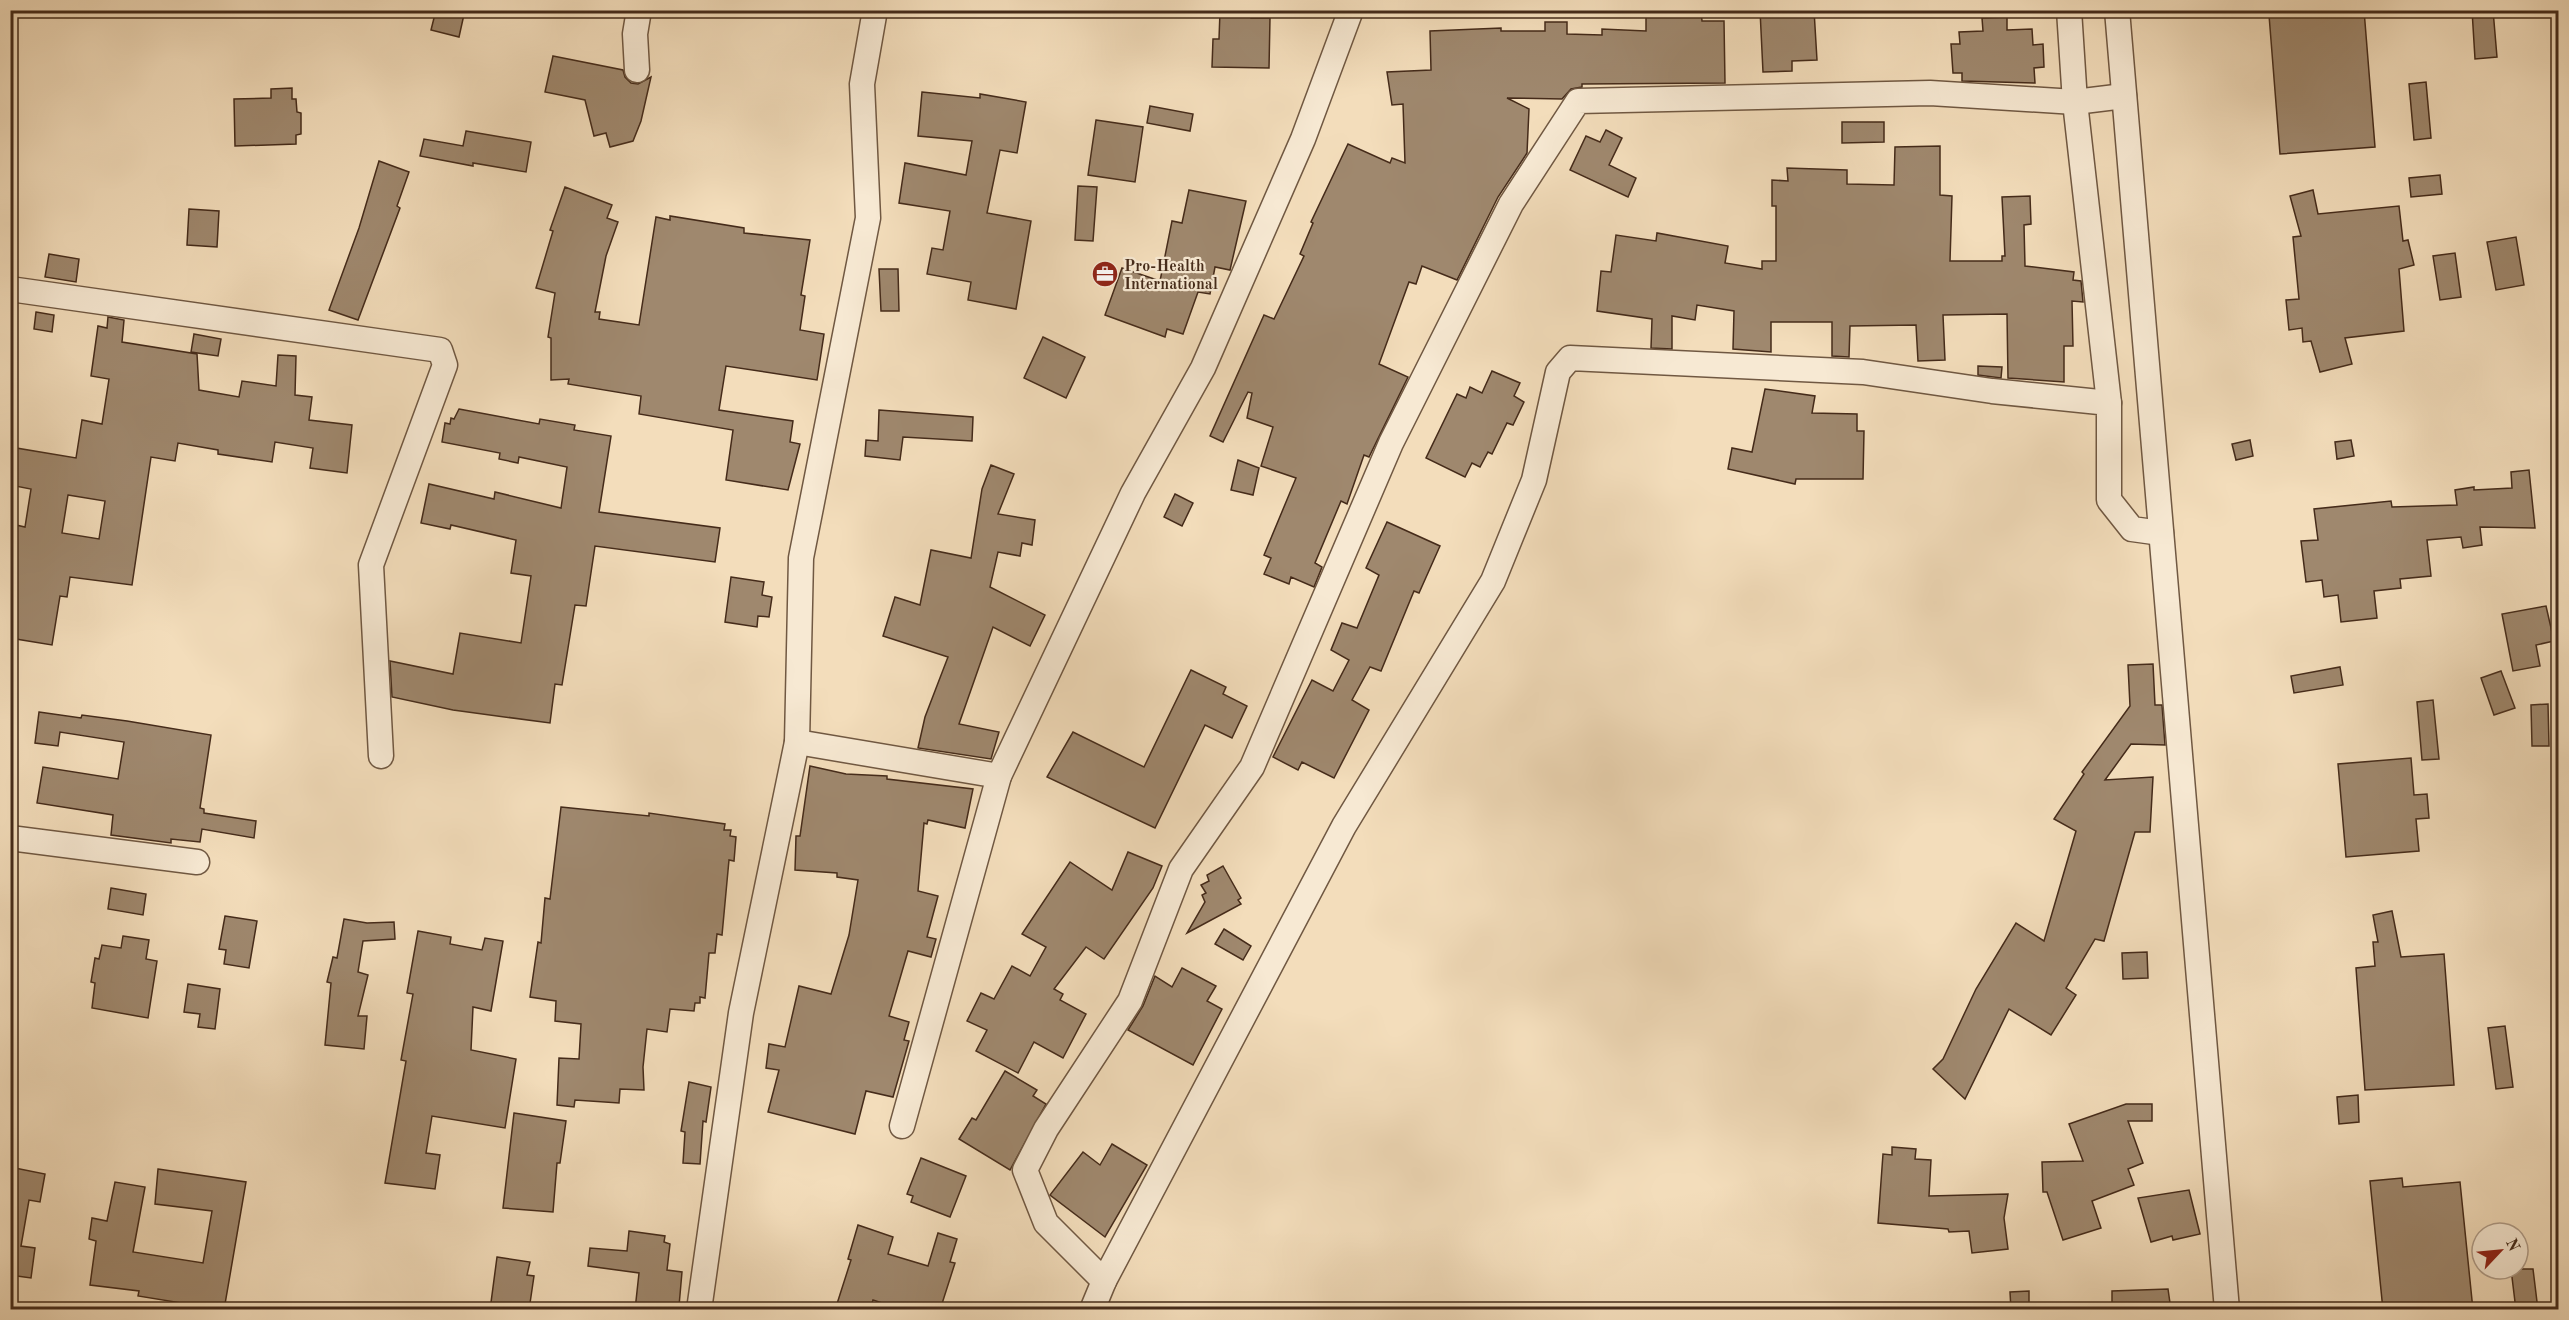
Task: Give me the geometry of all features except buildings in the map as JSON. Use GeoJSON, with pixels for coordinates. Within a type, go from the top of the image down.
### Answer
{"type":"FeatureCollection","features":[{"type":"Feature","properties":{"kind":"street"},"geometry":{"type":"LineString","coordinates":[[637,70],[635,34],[639,10]]}},
{"type":"Feature","properties":{"kind":"street"},"geometry":{"type":"LineString","coordinates":[[699,1310],[741,1013],[797,742],[801,558],[868,218],[862,84],[875,10]]}},
{"type":"Feature","properties":{"kind":"street"},"geometry":{"type":"LineString","coordinates":[[902,1126],[999,776],[1132,493],[1203,369],[1303,139],[1351,10]]}},
{"type":"Feature","properties":{"kind":"street"},"geometry":{"type":"LineString","coordinates":[[2069,10],[2075,102],[2109,403],[2109,500],[2132,529],[2161,533]]}},
{"type":"Feature","properties":{"kind":"street"},"geometry":{"type":"LineString","coordinates":[[2117,10],[2227,1310]]}},
{"type":"Feature","properties":{"kind":"street"},"geometry":{"type":"LineString","coordinates":[[1104,1281],[1046,1222],[1024,1170],[1046,1129],[1130,1001],[1181,869],[1252,767],[1391,443],[1511,204],[1578,101],[1929,93],[2075,102],[2124,96]]}},
{"type":"Feature","properties":{"kind":"street"},"geometry":{"type":"LineString","coordinates":[[10,289],[440,350],[445,365],[371,565],[381,756]]}},
{"type":"Feature","properties":{"kind":"street"},"geometry":{"type":"LineString","coordinates":[[1092,1310],[1104,1281],[1344,826],[1493,581],[1534,480],[1558,372],[1570,358],[1863,372],[1992,391],[2109,403]]}},
{"type":"Feature","properties":{"kind":"street"},"geometry":{"type":"LineString","coordinates":[[797,742],[999,776]]}},
{"type":"Feature","properties":{"kind":"street"},"geometry":{"type":"LineString","coordinates":[[10,838],[197,862]]}},
{"type":"Feature","properties":{"kind":"place","name":"Pro-Health International"},"geometry":{"type":"Point","coordinates":[1105,274]}}]}
